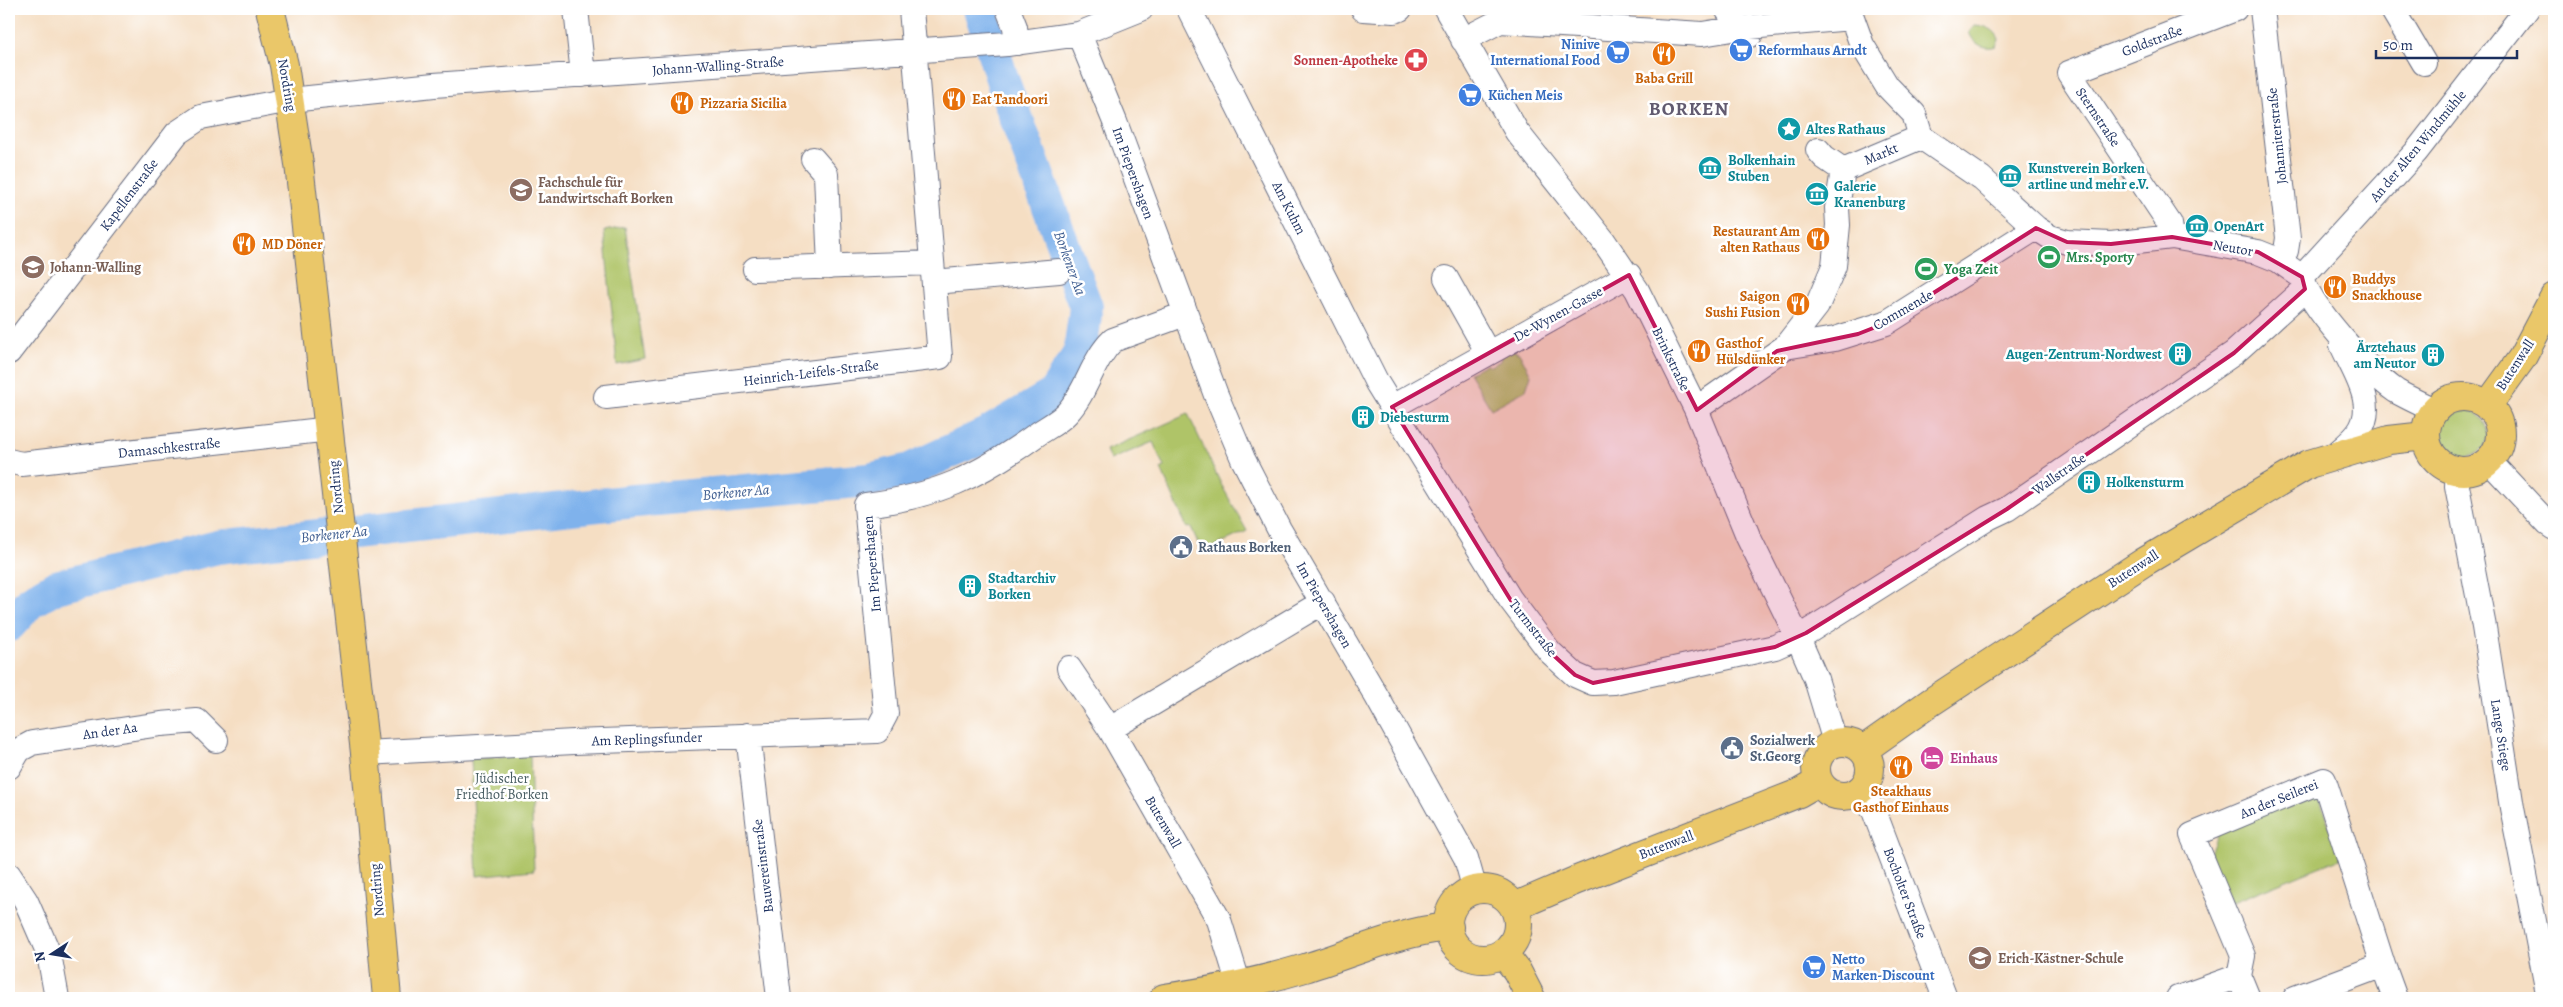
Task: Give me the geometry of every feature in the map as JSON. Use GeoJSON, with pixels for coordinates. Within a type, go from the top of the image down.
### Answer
{"type":"FeatureCollection","features":[{"type":"Feature","properties":{"kind":"main road","name":"Nordring"},"geometry":{"type":"LineString","coordinates":[[270,9],[290,100],[330,430],[365,753],[387,998]]}},
{"type":"Feature","properties":{"kind":"main road","name":"Butenwall"},"geometry":{"type":"LineString","coordinates":[[2488,406],[2522,358],[2554,297]]}},
{"type":"Feature","properties":{"kind":"main road"},"geometry":{"type":"LineString","coordinates":[[2466,396],[2478,399],[2488,406],[2496,416],[2500,437],[2499,446],[2489,461],[2475,469],[2458,471],[2446,467],[2436,459],[2429,449],[2426,436],[2429,418],[2434,410],[2443,402],[2454,397],[2466,396]]}},
{"type":"Feature","properties":{"kind":"main road","name":"Butenwall"},"geometry":{"type":"LineString","coordinates":[[1863,750],[1931,702],[2144,562],[2309,464],[2389,440],[2426,436]]}},
{"type":"Feature","properties":{"kind":"main road"},"geometry":{"type":"LineString","coordinates":[[1835,742],[1850,742],[1863,750],[1868,756],[1870,771],[1865,785],[1859,791],[1842,796],[1832,794],[1818,782],[1816,774],[1817,758],[1827,746],[1835,742]]}},
{"type":"Feature","properties":{"kind":"main road","name":"Butenwall"},"geometry":{"type":"LineString","coordinates":[[1514,907],[1577,880],[1798,793],[1818,782]]}},
{"type":"Feature","properties":{"kind":"main road"},"geometry":{"type":"LineString","coordinates":[[1475,890],[1494,891],[1502,895],[1514,907],[1517,917],[1517,933],[1503,953],[1492,958],[1469,956],[1459,950],[1452,940],[1448,927],[1449,918],[1455,904],[1466,894],[1475,890]]}},
{"type":"Feature","properties":{"kind":"main road"},"geometry":{"type":"LineString","coordinates":[[1164,998],[1239,986],[1420,932],[1448,927]]}},
{"type":"Feature","properties":{"kind":"main road"},"geometry":{"type":"LineString","coordinates":[[1503,953],[1517,971],[1531,998]]}},
{"type":"Feature","properties":{"kind":"street"},"geometry":{"type":"LineString","coordinates":[[576,9],[583,75]]}},
{"type":"Feature","properties":{"kind":"street","name":"Heinrich-Leifels-Straße"},"geometry":{"type":"LineString","coordinates":[[606,397],[940,357],[910,9]]}},
{"type":"Feature","properties":{"kind":"street"},"geometry":{"type":"LineString","coordinates":[[1008,9],[1016,27],[1012,43]]}},
{"type":"Feature","properties":{"kind":"street","name":"Johann-Walling-Straße"},"geometry":{"type":"LineString","coordinates":[[290,100],[434,85],[915,52],[1012,43],[1079,34],[1141,9]]}},
{"type":"Feature","properties":{"kind":"street","name":"Am Kuhm"},"geometry":{"type":"LineString","coordinates":[[1189,9],[1377,384],[1392,407]]}},
{"type":"Feature","properties":{"kind":"street"},"geometry":{"type":"LineString","coordinates":[[1363,9],[1394,11],[1400,9]]}},
{"type":"Feature","properties":{"kind":"street","name":"Brinkstraße"},"geometry":{"type":"LineString","coordinates":[[1446,9],[1517,132],[1629,275],[1696,409],[1748,536],[1798,638],[1816,679],[1835,742]]}},
{"type":"Feature","properties":{"kind":"street"},"geometry":{"type":"LineString","coordinates":[[1463,40],[1500,21],[1702,34],[1740,24],[1840,19],[1849,9],[1862,45],[1887,86],[1914,114],[1921,138]]}},
{"type":"Feature","properties":{"kind":"street","name":"Goldstraße"},"geometry":{"type":"LineString","coordinates":[[2069,73],[2235,9]]}},
{"type":"Feature","properties":{"kind":"street","name":"Johanniterstraße"},"geometry":{"type":"LineString","coordinates":[[2262,9],[2288,238],[2286,250],[2278,260]]}},
{"type":"Feature","properties":{"kind":"street"},"geometry":{"type":"LineString","coordinates":[[2392,9],[2424,63]]}},
{"type":"Feature","properties":{"kind":"street","name":"An der Alten Windmühle"},"geometry":{"type":"LineString","coordinates":[[2304,283],[2416,152],[2527,9]]}},
{"type":"Feature","properties":{"kind":"street","name":"Im Piepershagen"},"geometry":{"type":"LineString","coordinates":[[1079,34],[1115,122],[1185,314],[1243,459],[1279,529],[1323,602],[1466,858],[1475,890]]}},
{"type":"Feature","properties":{"kind":"street","name":"Sternstraße"},"geometry":{"type":"LineString","coordinates":[[2069,73],[2170,224],[2172,237]]}},
{"type":"Feature","properties":{"kind":"street","name":"Kapellenstraße"},"geometry":{"type":"LineString","coordinates":[[9,352],[177,133],[201,117],[290,100]]}},
{"type":"Feature","properties":{"kind":"street","name":"Neutor"},"geometry":{"type":"LineString","coordinates":[[1921,138],[1981,178],[2036,228],[2050,237],[2067,242],[2111,244],[2172,237],[2258,252],[2278,260],[2304,283],[2335,330],[2364,394],[2366,406],[2364,420],[2359,432],[2335,455]]}},
{"type":"Feature","properties":{"kind":"street","name":"Markt"},"geometry":{"type":"LineString","coordinates":[[1843,170],[1921,138]]}},
{"type":"Feature","properties":{"kind":"street"},"geometry":{"type":"LineString","coordinates":[[1696,409],[1785,347],[1817,306],[1834,266],[1838,225],[1837,208],[1843,170],[1824,158],[1818,150]]}},
{"type":"Feature","properties":{"kind":"street"},"geometry":{"type":"LineString","coordinates":[[813,159],[826,174],[830,267]]}},
{"type":"Feature","properties":{"kind":"street","name":"Commende"},"geometry":{"type":"LineString","coordinates":[[1785,347],[1835,339],[1886,323],[2036,228]]}},
{"type":"Feature","properties":{"kind":"street"},"geometry":{"type":"LineString","coordinates":[[754,269],[830,267],[933,272],[1059,271]]}},
{"type":"Feature","properties":{"kind":"street","name":"De-Wynen-Gasse"},"geometry":{"type":"LineString","coordinates":[[1392,407],[1629,275]]}},
{"type":"Feature","properties":{"kind":"street"},"geometry":{"type":"LineString","coordinates":[[1446,278],[1488,353]]}},
{"type":"Feature","properties":{"kind":"street","name":"Wallstraße"},"geometry":{"type":"LineString","coordinates":[[1798,638],[1892,581],[1988,518],[2007,509],[2182,391],[2234,353],[2304,283]]}},
{"type":"Feature","properties":{"kind":"street","name":"Im Piepershagen"},"geometry":{"type":"LineString","coordinates":[[883,682],[866,505],[919,497],[956,484],[1010,454],[1066,414],[1085,388],[1104,348],[1113,340],[1185,314]]}},
{"type":"Feature","properties":{"kind":"street","name":"Neutor"},"geometry":{"type":"LineString","coordinates":[[2335,330],[2395,390],[2434,410]]}},
{"type":"Feature","properties":{"kind":"street","name":"Turmstraße"},"geometry":{"type":"LineString","coordinates":[[1392,407],[1510,599],[1550,652],[1574,675],[1593,683],[1614,682],[1775,647],[1798,638]]}},
{"type":"Feature","properties":{"kind":"street","name":"Damaschkestraße"},"geometry":{"type":"LineString","coordinates":[[9,461],[21,464],[330,430]]}},
{"type":"Feature","properties":{"kind":"street"},"geometry":{"type":"LineString","coordinates":[[2489,461],[2541,517],[2554,528]]}},
{"type":"Feature","properties":{"kind":"street","name":"Lange Stiege"},"geometry":{"type":"LineString","coordinates":[[2458,471],[2460,502],[2484,627],[2512,808],[2549,998]]}},
{"type":"Feature","properties":{"kind":"street"},"geometry":{"type":"LineString","coordinates":[[1110,729],[1323,602]]}},
{"type":"Feature","properties":{"kind":"street","name":"Butenwall"},"geometry":{"type":"LineString","coordinates":[[1069,668],[1110,729],[1219,920],[1239,986]]}},
{"type":"Feature","properties":{"kind":"street","name":"Am Replingsfunder"},"geometry":{"type":"LineString","coordinates":[[365,753],[748,735],[877,731],[886,714],[883,682]]}},
{"type":"Feature","properties":{"kind":"street","name":"An der Aa"},"geometry":{"type":"LineString","coordinates":[[9,768],[19,750],[32,743],[161,724],[198,722],[216,740]]}},
{"type":"Feature","properties":{"kind":"street","name":"Bauvereinstraße"},"geometry":{"type":"LineString","coordinates":[[748,735],[779,998]]}},
{"type":"Feature","properties":{"kind":"street","name":"An der Seilerei"},"geometry":{"type":"LineString","coordinates":[[2248,998],[2239,976],[2243,956],[2192,835],[2324,780],[2383,964]]}},
{"type":"Feature","properties":{"kind":"street","name":"Bocholter Straße"},"geometry":{"type":"LineString","coordinates":[[1859,791],[1874,811],[1945,998]]}},
{"type":"Feature","properties":{"kind":"street"},"geometry":{"type":"LineString","coordinates":[[9,875],[26,902],[49,954],[57,998]]}},
{"type":"Feature","properties":{"kind":"street"},"geometry":{"type":"LineString","coordinates":[[2295,998],[2383,964],[2395,998]]}},
{"type":"Feature","properties":{"kind":"street"},"geometry":{"type":"LineString","coordinates":[[2178,998],[2239,976]]}},
{"type":"Feature","properties":{"kind":"highlighted area"},"geometry":{"type":"Polygon","coordinates":[[[2036,228],[2067,242],[2111,244],[2172,237],[2258,252],[2302,277],[2305,289],[2234,353],[2182,391],[2007,509],[1806,633],[1775,647],[1593,683],[1575,675],[1550,652],[1510,599],[1392,407],[1629,275],[1697,410],[1777,351],[1858,334],[1886,323],[2036,228]]]}},
{"type":"Feature","properties":{"kind":"green space"},"geometry":{"type":"Polygon","coordinates":[[[1975,25],[1993,30],[1999,39],[1996,46],[1980,45],[1973,40],[1969,32],[1975,25]]]}},
{"type":"Feature","properties":{"kind":"green space"},"geometry":{"type":"Polygon","coordinates":[[[625,227],[645,359],[617,365],[604,231],[625,227]]]}},
{"type":"Feature","properties":{"kind":"green space"},"geometry":{"type":"Polygon","coordinates":[[[1512,350],[1520,354],[1531,375],[1526,390],[1491,409],[1469,373],[1486,364],[1491,366],[1500,361],[1501,356],[1512,350]]]}},
{"type":"Feature","properties":{"kind":"green space"},"geometry":{"type":"Polygon","coordinates":[[[2461,411],[2469,411],[2478,415],[2484,421],[2488,434],[2484,447],[2478,453],[2469,457],[2461,457],[2452,453],[2446,447],[2442,438],[2442,430],[2446,421],[2452,415],[2461,411]]]}},
{"type":"Feature","properties":{"kind":"green space"},"geometry":{"type":"Polygon","coordinates":[[[1188,414],[1221,484],[1247,531],[1202,552],[1191,527],[1187,528],[1161,469],[1164,467],[1153,442],[1110,460],[1106,450],[1188,414]]]}},
{"type":"Feature","properties":{"kind":"green space","name":"Jüdischer Friedhof Borken"},"geometry":{"type":"Polygon","coordinates":[[[530,755],[534,870],[477,876],[471,759],[530,755]]]}},
{"type":"Feature","properties":{"kind":"green space"},"geometry":{"type":"Polygon","coordinates":[[[2312,794],[2319,798],[2341,858],[2230,903],[2210,852],[2220,828],[2312,794]]]}},
{"type":"Feature","properties":{"kind":"waterway","name":"Borkener Aa"},"geometry":{"type":"LineString","coordinates":[[9,625],[30,602],[56,587],[218,547],[635,501],[869,480],[910,470],[987,434],[1053,395],[1080,353],[1086,307],[1003,82],[980,9]]}},
{"type":"Feature","properties":{"kind":"place","name":"Reformhaus Arndt"},"geometry":{"type":"Point","coordinates":[1741,50]}},
{"type":"Feature","properties":{"kind":"place","name":"Ninive International Food"},"geometry":{"type":"Point","coordinates":[1618,52]}},
{"type":"Feature","properties":{"kind":"place","name":"Baba Grill"},"geometry":{"type":"Point","coordinates":[1664,54]}},
{"type":"Feature","properties":{"kind":"place","name":"Sonnen-Apotheke"},"geometry":{"type":"Point","coordinates":[1416,60]}},
{"type":"Feature","properties":{"kind":"place","name":"Küchen Meis"},"geometry":{"type":"Point","coordinates":[1470,95]}},
{"type":"Feature","properties":{"kind":"place","name":"Eat Tandoori"},"geometry":{"type":"Point","coordinates":[954,99]}},
{"type":"Feature","properties":{"kind":"place","name":"Pizzaria Sicilia"},"geometry":{"type":"Point","coordinates":[682,103]}},
{"type":"Feature","properties":{"kind":"place","name":"Altes Rathaus"},"geometry":{"type":"Point","coordinates":[1789,129]}},
{"type":"Feature","properties":{"kind":"place","name":"Bolkenhain Stuben"},"geometry":{"type":"Point","coordinates":[1710,168]}},
{"type":"Feature","properties":{"kind":"place","name":"Kunstverein Borken artline und mehr e.V."},"geometry":{"type":"Point","coordinates":[2010,176]}},
{"type":"Feature","properties":{"kind":"place","name":"Fachschule für Landwirtschaft Borken"},"geometry":{"type":"Point","coordinates":[521,190]}},
{"type":"Feature","properties":{"kind":"place","name":"Galerie Kranenburg"},"geometry":{"type":"Point","coordinates":[1817,194]}},
{"type":"Feature","properties":{"kind":"place","name":"OpenArt"},"geometry":{"type":"Point","coordinates":[2197,226]}},
{"type":"Feature","properties":{"kind":"place","name":"Restaurant Am alten Rathaus"},"geometry":{"type":"Point","coordinates":[1818,239]}},
{"type":"Feature","properties":{"kind":"place","name":"MD Döner"},"geometry":{"type":"Point","coordinates":[244,244]}},
{"type":"Feature","properties":{"kind":"place","name":"Mrs. Sporty"},"geometry":{"type":"Point","coordinates":[2049,257]}},
{"type":"Feature","properties":{"kind":"place","name":"Johann-Walling"},"geometry":{"type":"Point","coordinates":[33,267]}},
{"type":"Feature","properties":{"kind":"place","name":"Yoga Zeit"},"geometry":{"type":"Point","coordinates":[1926,269]}},
{"type":"Feature","properties":{"kind":"place","name":"Buddys Snackhouse"},"geometry":{"type":"Point","coordinates":[2335,287]}},
{"type":"Feature","properties":{"kind":"place","name":"Saigon Sushi Fusion"},"geometry":{"type":"Point","coordinates":[1798,304]}},
{"type":"Feature","properties":{"kind":"place","name":"Gasthof Hülsdünker"},"geometry":{"type":"Point","coordinates":[1699,351]}},
{"type":"Feature","properties":{"kind":"place","name":"Augen-Zentrum-Nordwest"},"geometry":{"type":"Point","coordinates":[2180,354]}},
{"type":"Feature","properties":{"kind":"place","name":"Ärztehaus am Neutor"},"geometry":{"type":"Point","coordinates":[2433,355]}},
{"type":"Feature","properties":{"kind":"place","name":"Diebesturm"},"geometry":{"type":"Point","coordinates":[1363,417]}},
{"type":"Feature","properties":{"kind":"place","name":"Holkensturm"},"geometry":{"type":"Point","coordinates":[2089,482]}},
{"type":"Feature","properties":{"kind":"place","name":"Rathaus Borken"},"geometry":{"type":"Point","coordinates":[1181,547]}},
{"type":"Feature","properties":{"kind":"place","name":"Stadtarchiv Borken"},"geometry":{"type":"Point","coordinates":[970,586]}},
{"type":"Feature","properties":{"kind":"place","name":"Sozialwerk St.Georg"},"geometry":{"type":"Point","coordinates":[1732,748]}},
{"type":"Feature","properties":{"kind":"place","name":"Einhaus"},"geometry":{"type":"Point","coordinates":[1932,758]}},
{"type":"Feature","properties":{"kind":"place","name":"Steakhaus Gasthof Einhaus"},"geometry":{"type":"Point","coordinates":[1901,767]}},
{"type":"Feature","properties":{"kind":"place","name":"Erich-Kästner-Schule"},"geometry":{"type":"Point","coordinates":[1980,958]}},
{"type":"Feature","properties":{"kind":"place","name":"Netto Marken-Discount"},"geometry":{"type":"Point","coordinates":[1814,967]}},
{"type":"Feature","properties":{"kind":"district","name":"BORKEN"},"geometry":{"type":"Point","coordinates":[1689,109]}}]}
